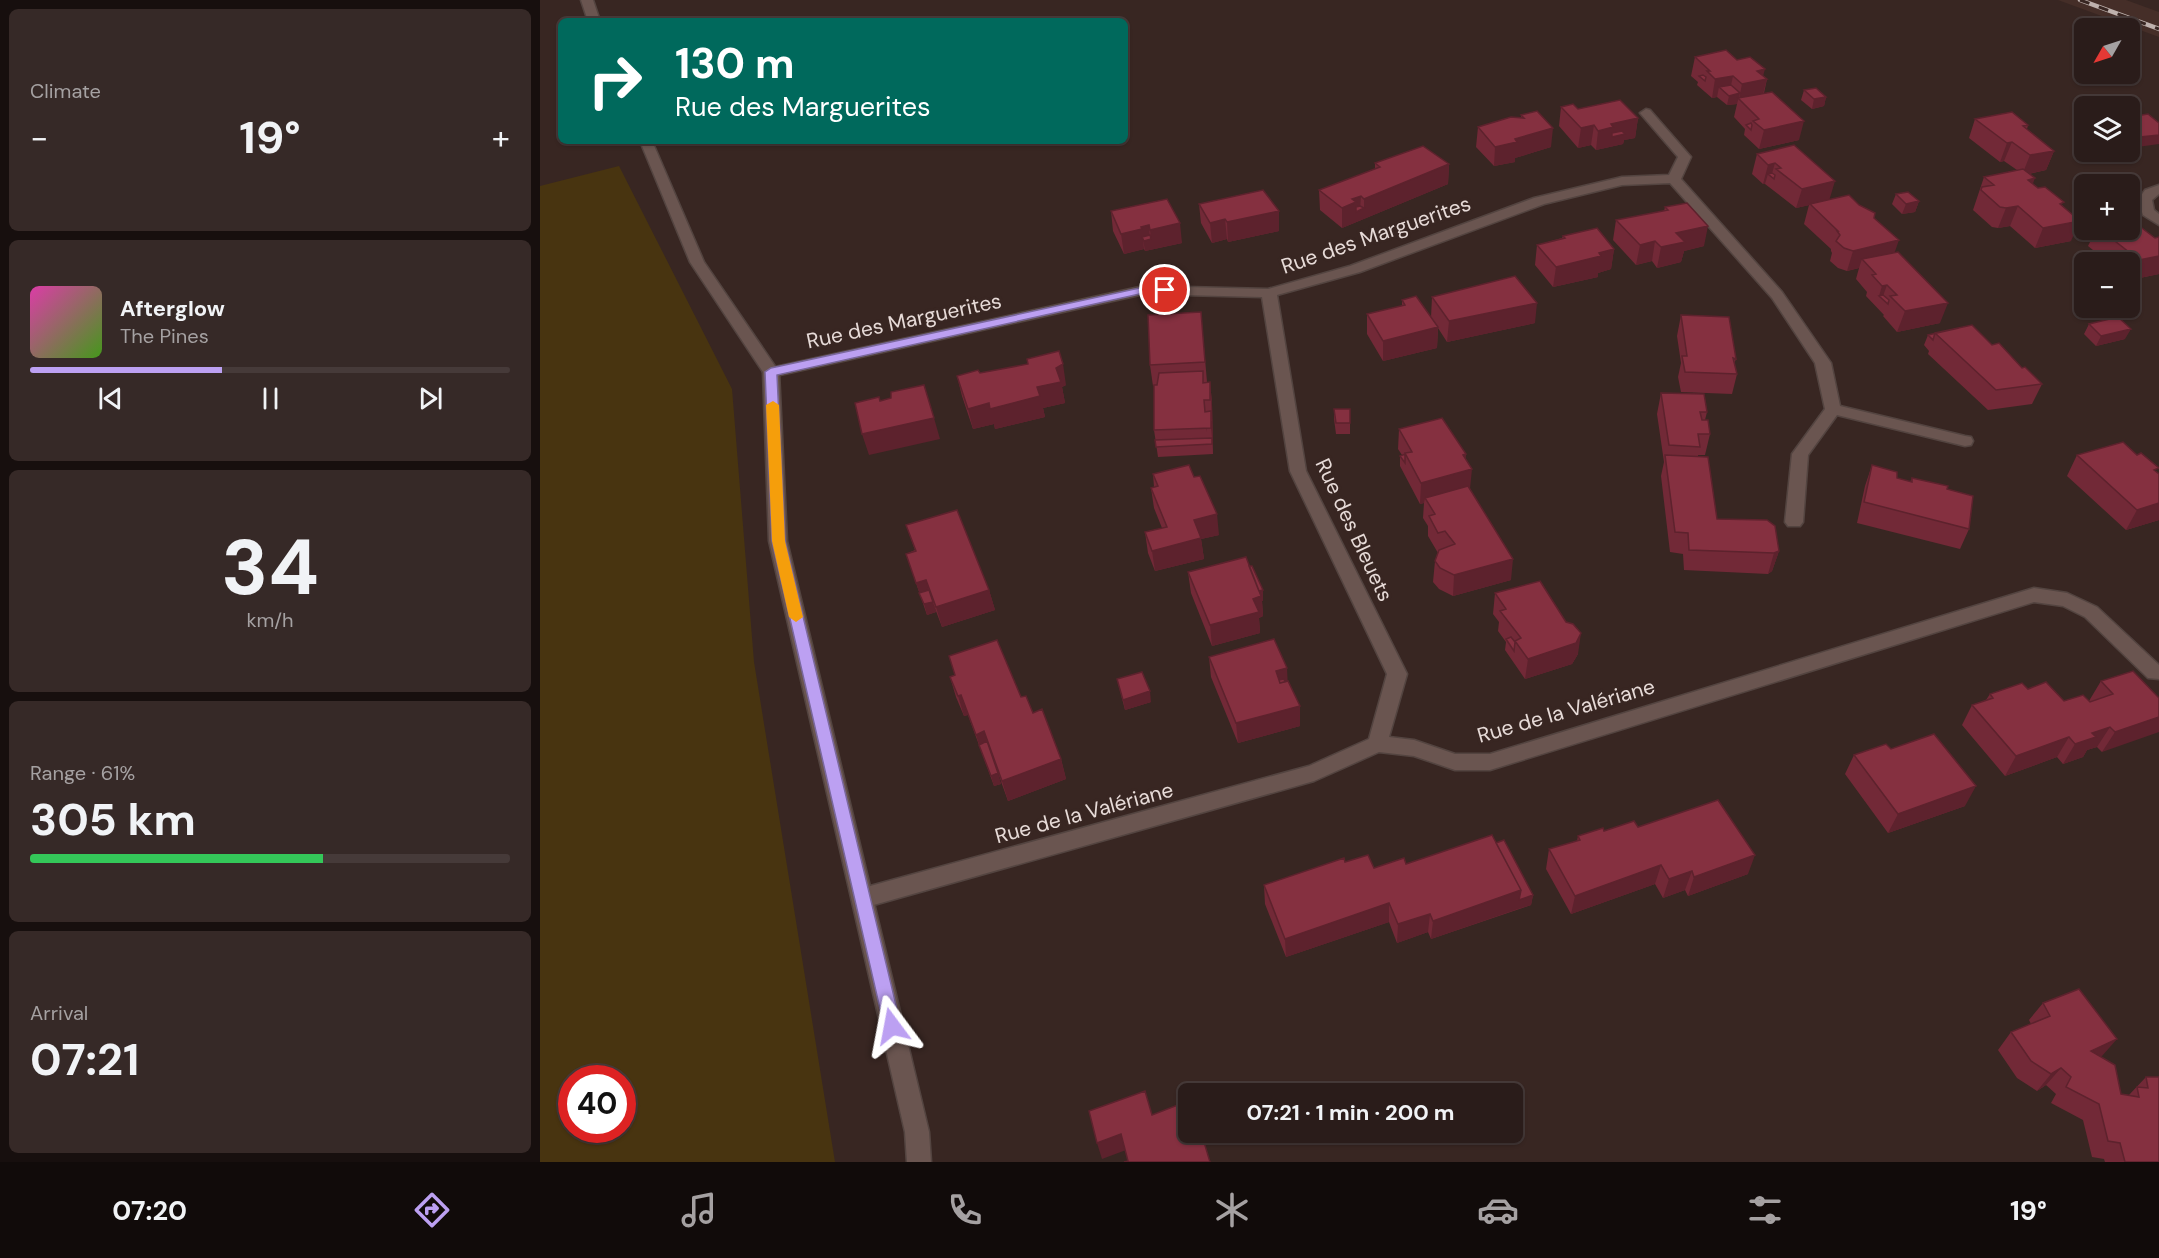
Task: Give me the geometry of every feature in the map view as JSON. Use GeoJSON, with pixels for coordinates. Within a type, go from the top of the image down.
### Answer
{"type":"FeatureCollection","features":[{"type":"Feature","properties":{"kind":"street"},"geometry":{"type":"LineString","coordinates":[[587,0],[593,18]]}},
{"type":"Feature","properties":{"kind":"street"},"geometry":{"type":"LineString","coordinates":[[1646,113],[1685,158],[1674,179],[1777,296],[1823,363],[1833,409],[1800,454],[1794,522]]}},
{"type":"Feature","properties":{"kind":"street"},"geometry":{"type":"LineString","coordinates":[[647,144],[697,262],[771,372],[778,541],[917,1132],[919,1162]]}},
{"type":"Feature","properties":{"kind":"street","name":"Rue des Marguerites"},"geometry":{"type":"LineString","coordinates":[[771,372],[1144,290],[1269,293],[1355,268],[1539,201],[1622,181],[1674,179]]}},
{"type":"Feature","properties":{"kind":"street"},"geometry":{"type":"LineString","coordinates":[[2159,189],[2150,193],[2145,200],[2148,212],[2159,221]]}},
{"type":"Feature","properties":{"kind":"street","name":"Rue des Bleuets"},"geometry":{"type":"LineString","coordinates":[[1269,293],[1298,471],[1397,674],[1377,744]]}},
{"type":"Feature","properties":{"kind":"street"},"geometry":{"type":"LineString","coordinates":[[1833,409],[1965,441]]}},
{"type":"Feature","properties":{"kind":"street","name":"Rue de la Valériane"},"geometry":{"type":"LineString","coordinates":[[863,898],[1314,773],[1377,744],[1414,748],[1455,762],[1490,762],[2034,595],[2067,600],[2091,612],[2155,673]]}},
{"type":"Feature","properties":{"kind":"shaded area"},"geometry":{"type":"Polygon","coordinates":[[[2058,0],[2126,0],[2159,12],[2159,37],[2140,30],[2140,18],[2107,18],[2058,0]]]}},
{"type":"Feature","properties":{"kind":"shaded area"},"geometry":{"type":"Polygon","coordinates":[[[619,166],[732,389],[754,662],[835,1162],[540,1162],[540,186],[619,166]]]}},
{"type":"Feature","properties":{"kind":"building"},"geometry":{"type":"Polygon","coordinates":[[[1726,50],[1737,60],[1750,57],[1765,69],[1757,71],[1767,79],[1742,84],[1733,76],[1715,79],[1695,57],[1726,50]]]}},
{"type":"Feature","properties":{"kind":"building"},"geometry":{"type":"Polygon","coordinates":[[[1731,85],[1740,93],[1729,96],[1719,87],[1731,85]]]}},
{"type":"Feature","properties":{"kind":"building"},"geometry":{"type":"Polygon","coordinates":[[[1816,88],[1826,97],[1814,99],[1804,90],[1816,88]]]}},
{"type":"Feature","properties":{"kind":"building"},"geometry":{"type":"Polygon","coordinates":[[[1772,92],[1804,121],[1764,130],[1753,121],[1759,119],[1738,98],[1772,92]]]}},
{"type":"Feature","properties":{"kind":"building"},"geometry":{"type":"Polygon","coordinates":[[[1620,100],[1638,118],[1611,124],[1613,127],[1598,131],[1594,125],[1581,128],[1561,107],[1573,104],[1578,109],[1620,100]]]}},
{"type":"Feature","properties":{"kind":"building"},"geometry":{"type":"Polygon","coordinates":[[[1537,111],[1553,128],[1515,139],[1517,142],[1495,147],[1478,127],[1511,117],[1524,118],[1521,115],[1537,111]]]}},
{"type":"Feature","properties":{"kind":"building"},"geometry":{"type":"Polygon","coordinates":[[[2012,112],[2028,125],[2023,126],[2054,151],[2030,155],[2012,142],[2007,143],[1975,119],[2012,112]]]}},
{"type":"Feature","properties":{"kind":"building"},"geometry":{"type":"Polygon","coordinates":[[[2148,114],[2159,123],[2159,135],[2140,137],[2140,115],[2148,114]]]}},
{"type":"Feature","properties":{"kind":"building"},"geometry":{"type":"Polygon","coordinates":[[[1622,131],[1625,134],[1612,137],[1612,133],[1622,131]]]}},
{"type":"Feature","properties":{"kind":"building"},"geometry":{"type":"Polygon","coordinates":[[[1794,145],[1835,181],[1802,189],[1776,169],[1781,168],[1775,163],[1768,165],[1757,154],[1794,145]]]}},
{"type":"Feature","properties":{"kind":"building"},"geometry":{"type":"Polygon","coordinates":[[[1423,146],[1449,164],[1364,199],[1361,196],[1352,199],[1356,202],[1342,208],[1319,190],[1380,167],[1375,163],[1423,146]]]}},
{"type":"Feature","properties":{"kind":"building"},"geometry":{"type":"Polygon","coordinates":[[[2023,169],[2035,178],[2028,180],[2038,188],[2045,187],[2064,202],[2060,204],[2074,216],[2074,222],[2043,228],[2018,206],[2000,207],[1981,190],[1982,187],[1994,185],[1984,177],[2023,169]]]}},
{"type":"Feature","properties":{"kind":"building"},"geometry":{"type":"Polygon","coordinates":[[[1263,190],[1279,211],[1227,222],[1225,219],[1210,223],[1199,204],[1263,190]]]}},
{"type":"Feature","properties":{"kind":"building"},"geometry":{"type":"Polygon","coordinates":[[[1908,192],[1919,201],[1906,204],[1896,194],[1908,192]]]}},
{"type":"Feature","properties":{"kind":"building"},"geometry":{"type":"Polygon","coordinates":[[[1849,195],[1859,205],[1875,213],[1874,218],[1899,240],[1853,251],[1844,248],[1836,241],[1840,235],[1838,231],[1810,204],[1849,195]]]}},
{"type":"Feature","properties":{"kind":"building"},"geometry":{"type":"Polygon","coordinates":[[[1167,199],[1180,223],[1150,230],[1149,225],[1121,234],[1111,211],[1167,199]]]}},
{"type":"Feature","properties":{"kind":"building"},"geometry":{"type":"Polygon","coordinates":[[[1687,203],[1708,226],[1676,233],[1685,242],[1661,247],[1655,241],[1640,245],[1616,220],[1668,210],[1665,207],[1687,203]]]}},
{"type":"Feature","properties":{"kind":"building"},"geometry":{"type":"Polygon","coordinates":[[[1356,207],[1364,208],[1356,212],[1356,207]]]}},
{"type":"Feature","properties":{"kind":"building"},"geometry":{"type":"Polygon","coordinates":[[[2140,227],[2155,238],[2159,237],[2159,256],[2140,260],[2140,252],[2129,252],[2114,240],[2140,240],[2140,227]]]}},
{"type":"Feature","properties":{"kind":"building"},"geometry":{"type":"Polygon","coordinates":[[[1597,228],[1614,249],[1599,253],[1601,256],[1556,267],[1537,245],[1565,238],[1563,236],[1597,228]]]}},
{"type":"Feature","properties":{"kind":"building"},"geometry":{"type":"Polygon","coordinates":[[[1150,235],[1151,239],[1144,241],[1142,237],[1150,235]]]}},
{"type":"Feature","properties":{"kind":"building"},"geometry":{"type":"Polygon","coordinates":[[[1898,252],[1948,303],[1905,311],[1890,296],[1897,295],[1887,285],[1882,286],[1872,275],[1876,274],[1862,259],[1898,252]]]}},
{"type":"Feature","properties":{"kind":"building"},"geometry":{"type":"Polygon","coordinates":[[[1515,276],[1537,303],[1449,321],[1432,297],[1515,276]]]}},
{"type":"Feature","properties":{"kind":"building"},"geometry":{"type":"Polygon","coordinates":[[[1883,295],[1889,300],[1888,304],[1879,296],[1883,295]]]}},
{"type":"Feature","properties":{"kind":"building"},"geometry":{"type":"Polygon","coordinates":[[[1416,296],[1438,327],[1383,341],[1367,314],[1405,305],[1402,300],[1416,296]]]}},
{"type":"Feature","properties":{"kind":"building"},"geometry":{"type":"Polygon","coordinates":[[[1201,312],[1205,362],[1150,365],[1148,315],[1201,312]]]}},
{"type":"Feature","properties":{"kind":"building"},"geometry":{"type":"Polygon","coordinates":[[[1681,315],[1729,317],[1737,374],[1685,372],[1682,356],[1687,356],[1681,315]]]}},
{"type":"Feature","properties":{"kind":"building"},"geometry":{"type":"Polygon","coordinates":[[[2119,318],[2131,329],[2101,336],[2089,324],[2119,318]]]}},
{"type":"Feature","properties":{"kind":"building"},"geometry":{"type":"Polygon","coordinates":[[[1972,325],[1992,345],[1999,343],[2022,368],[2025,367],[2042,384],[1996,390],[1935,333],[1972,325]]]}},
{"type":"Feature","properties":{"kind":"building"},"geometry":{"type":"Polygon","coordinates":[[[1059,351],[1063,364],[1056,368],[1061,382],[1037,387],[1040,396],[990,409],[989,403],[968,409],[957,376],[978,370],[980,373],[1028,364],[1027,359],[1059,351]]]}},
{"type":"Feature","properties":{"kind":"building"},"geometry":{"type":"Polygon","coordinates":[[[1203,371],[1203,383],[1210,382],[1210,400],[1204,400],[1205,412],[1211,411],[1211,428],[1154,430],[1154,385],[1157,385],[1159,373],[1203,371]]]}},
{"type":"Feature","properties":{"kind":"building"},"geometry":{"type":"Polygon","coordinates":[[[924,385],[934,418],[862,434],[855,403],[879,397],[880,401],[891,398],[891,392],[924,385]]]}},
{"type":"Feature","properties":{"kind":"building"},"geometry":{"type":"Polygon","coordinates":[[[1661,393],[1704,394],[1707,412],[1700,412],[1702,420],[1708,420],[1710,434],[1698,434],[1700,447],[1669,445],[1661,393]]]}},
{"type":"Feature","properties":{"kind":"building"},"geometry":{"type":"Polygon","coordinates":[[[1334,409],[1350,409],[1350,423],[1336,423],[1334,409]]]}},
{"type":"Feature","properties":{"kind":"building"},"geometry":{"type":"Polygon","coordinates":[[[1442,418],[1466,454],[1463,455],[1472,469],[1421,483],[1405,453],[1412,452],[1399,429],[1442,418]]]}},
{"type":"Feature","properties":{"kind":"building"},"geometry":{"type":"Polygon","coordinates":[[[1212,438],[1212,444],[1156,447],[1155,440],[1212,438]]]}},
{"type":"Feature","properties":{"kind":"building"},"geometry":{"type":"Polygon","coordinates":[[[2123,442],[2137,455],[2141,453],[2159,468],[2154,470],[2159,474],[2159,503],[2137,510],[2077,455],[2123,442]]]}},
{"type":"Feature","properties":{"kind":"building"},"geometry":{"type":"Polygon","coordinates":[[[1665,455],[1708,457],[1717,519],[1767,520],[1775,526],[1779,551],[1774,553],[1689,550],[1688,533],[1675,532],[1665,455]]]}},
{"type":"Feature","properties":{"kind":"building"},"geometry":{"type":"Polygon","coordinates":[[[1189,465],[1194,477],[1200,476],[1217,514],[1194,520],[1201,538],[1152,551],[1145,532],[1167,527],[1151,488],[1158,486],[1153,474],[1189,465]]]}},
{"type":"Feature","properties":{"kind":"building"},"geometry":{"type":"Polygon","coordinates":[[[1872,465],[1897,472],[1897,478],[1912,482],[1912,478],[1948,486],[1947,489],[1973,496],[1969,529],[1864,502],[1872,465]]]}},
{"type":"Feature","properties":{"kind":"building"},"geometry":{"type":"Polygon","coordinates":[[[1468,486],[1513,559],[1454,575],[1440,568],[1435,561],[1439,550],[1455,544],[1445,531],[1438,533],[1429,516],[1435,514],[1425,498],[1468,486]]]}},
{"type":"Feature","properties":{"kind":"building"},"geometry":{"type":"Polygon","coordinates":[[[957,510],[989,590],[936,607],[926,580],[916,583],[906,554],[916,551],[906,525],[957,510]]]}},
{"type":"Feature","properties":{"kind":"building"},"geometry":{"type":"Polygon","coordinates":[[[1246,557],[1261,596],[1253,599],[1259,612],[1210,625],[1188,572],[1246,557]]]}},
{"type":"Feature","properties":{"kind":"building"},"geometry":{"type":"Polygon","coordinates":[[[1249,566],[1252,566],[1263,590],[1259,591],[1249,566]]]}},
{"type":"Feature","properties":{"kind":"building"},"geometry":{"type":"Polygon","coordinates":[[[1540,581],[1566,622],[1573,624],[1581,633],[1576,643],[1528,659],[1515,641],[1521,638],[1500,611],[1506,609],[1495,593],[1540,581]]]}},
{"type":"Feature","properties":{"kind":"building"},"geometry":{"type":"Polygon","coordinates":[[[929,590],[933,602],[924,604],[919,593],[929,590]]]}},
{"type":"Feature","properties":{"kind":"building"},"geometry":{"type":"Polygon","coordinates":[[[1511,637],[1515,642],[1514,651],[1506,639],[1511,637]]]}},
{"type":"Feature","properties":{"kind":"building"},"geometry":{"type":"Polygon","coordinates":[[[1274,639],[1287,668],[1276,671],[1280,683],[1288,681],[1300,706],[1236,723],[1209,657],[1274,639]]]}},
{"type":"Feature","properties":{"kind":"building"},"geometry":{"type":"Polygon","coordinates":[[[997,640],[1021,697],[1026,696],[1033,713],[1042,709],[1061,759],[1002,781],[984,731],[976,735],[961,695],[958,696],[950,677],[955,675],[949,656],[997,640]]]}},
{"type":"Feature","properties":{"kind":"building"},"geometry":{"type":"Polygon","coordinates":[[[2133,671],[2159,698],[2159,717],[2115,732],[2110,727],[2092,733],[2096,737],[2075,744],[2069,737],[2016,756],[1972,705],[1993,698],[1990,694],[2022,683],[2028,689],[2046,682],[2064,701],[2083,695],[2090,702],[2113,694],[2101,681],[2133,671]]]}},
{"type":"Feature","properties":{"kind":"building"},"geometry":{"type":"Polygon","coordinates":[[[1142,672],[1150,691],[1123,700],[1117,679],[1142,672]]]}},
{"type":"Feature","properties":{"kind":"building"},"geometry":{"type":"Polygon","coordinates":[[[1934,734],[1976,786],[1898,814],[1854,755],[1886,744],[1891,749],[1934,734]]]}},
{"type":"Feature","properties":{"kind":"building"},"geometry":{"type":"Polygon","coordinates":[[[987,741],[998,773],[991,776],[979,745],[987,741]]]}},
{"type":"Feature","properties":{"kind":"building"},"geometry":{"type":"Polygon","coordinates":[[[1718,800],[1755,855],[1694,877],[1692,871],[1669,879],[1661,865],[1575,896],[1549,849],[1580,840],[1578,836],[1603,828],[1604,831],[1634,821],[1638,827],[1718,800]]]}},
{"type":"Feature","properties":{"kind":"building"},"geometry":{"type":"Polygon","coordinates":[[[1492,835],[1521,890],[1433,921],[1430,914],[1398,924],[1389,903],[1285,939],[1264,885],[1344,858],[1345,862],[1368,855],[1374,868],[1404,858],[1406,864],[1492,835]]]}},
{"type":"Feature","properties":{"kind":"building"},"geometry":{"type":"Polygon","coordinates":[[[1504,840],[1533,895],[1519,900],[1521,890],[1496,843],[1504,840]]]}},
{"type":"Feature","properties":{"kind":"building"},"geometry":{"type":"Polygon","coordinates":[[[2079,989],[2117,1039],[2091,1051],[2115,1065],[2121,1094],[2139,1097],[2137,1087],[2148,1088],[2146,1077],[2159,1077],[2159,1162],[2125,1162],[2120,1143],[2108,1141],[2099,1104],[2066,1087],[2071,1077],[2061,1068],[2051,1074],[2031,1061],[2011,1032],[2050,1016],[2043,1003],[2079,989]]]}},
{"type":"Feature","properties":{"kind":"building"},"geometry":{"type":"Polygon","coordinates":[[[1145,1091],[1152,1115],[1178,1105],[1178,1143],[1204,1143],[1210,1162],[1124,1162],[1128,1161],[1121,1134],[1097,1143],[1089,1111],[1145,1091]]]}},
{"type":"Feature","properties":{"kind":"railway"},"geometry":{"type":"LineString","coordinates":[[2080,0],[2159,29]]}},
{"type":"Feature","properties":{"kind":"slow traffic"},"geometry":{"type":"LineString","coordinates":[[773,405],[778,541],[796,617]]}},
{"type":"Feature","properties":{"kind":"route"},"geometry":{"type":"LineString","coordinates":[[892,1026],[778,541],[771,372],[1144,290],[1165,290]]}}]}
